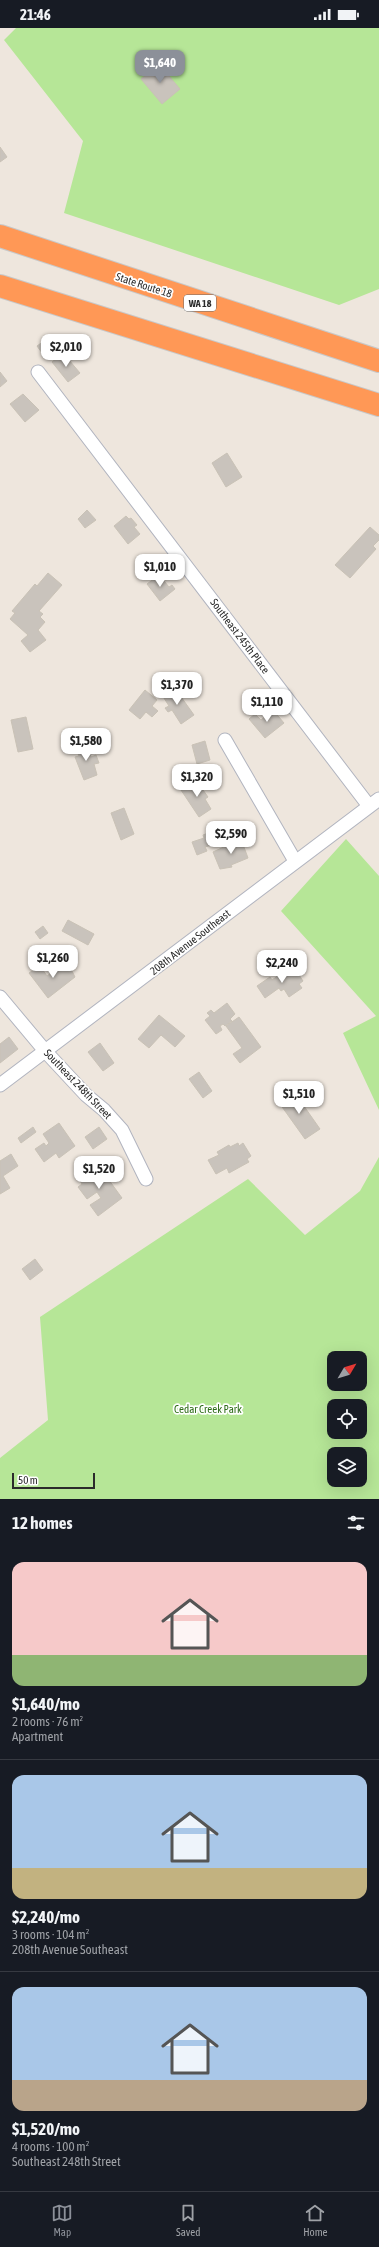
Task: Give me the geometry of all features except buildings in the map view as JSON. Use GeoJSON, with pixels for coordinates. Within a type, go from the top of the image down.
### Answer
{"type":"FeatureCollection","features":[{"type":"Feature","properties":{"kind":"highway","name":"State Route 18"},"geometry":{"type":"LineString","coordinates":[[0,236],[379,361]]}},
{"type":"Feature","properties":{"kind":"highway"},"geometry":{"type":"LineString","coordinates":[[0,286],[379,405]]}},
{"type":"Feature","properties":{"kind":"street","name":"Southeast 245th Place"},"geometry":{"type":"LineString","coordinates":[[38,372],[374,802]]}},
{"type":"Feature","properties":{"kind":"street"},"geometry":{"type":"LineString","coordinates":[[224,740],[295,861]]}},
{"type":"Feature","properties":{"kind":"street","name":"208th Avenue Southeast"},"geometry":{"type":"LineString","coordinates":[[0,1086],[374,802]]}},
{"type":"Feature","properties":{"kind":"street","name":"Southeast 248th Street"},"geometry":{"type":"LineString","coordinates":[[0,997],[46,1052],[86,1095],[104,1110],[122,1130],[146,1179]]}},
{"type":"Feature","properties":{"kind":"green space"},"geometry":{"type":"Polygon","coordinates":[[[16,28],[379,28],[379,289],[339,305],[64,213],[83,141],[4,40],[16,28]]]}},
{"type":"Feature","properties":{"kind":"green space"},"geometry":{"type":"Polygon","coordinates":[[[346,839],[379,876],[379,1110],[343,1033],[376,1016],[281,911],[346,839]]]}},
{"type":"Feature","properties":{"kind":"green space","name":"Cedar Creek Park"},"geometry":{"type":"Polygon","coordinates":[[[379,1157],[379,1499],[0,1499],[0,1458],[48,1420],[40,1317],[248,1179],[305,1235],[360,1191],[379,1157]]]}}]}
